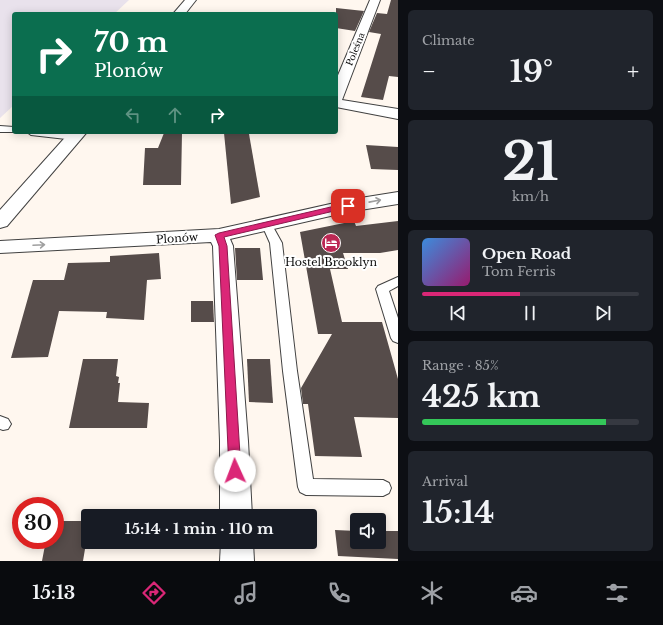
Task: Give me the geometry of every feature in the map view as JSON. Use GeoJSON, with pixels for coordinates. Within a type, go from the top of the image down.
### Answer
{"type":"FeatureCollection","features":[{"type":"Feature","properties":{"kind":"street"},"geometry":{"type":"LineString","coordinates":[[181,12],[191,0]]}},
{"type":"Feature","properties":{"kind":"street","name":"Poleśna"},"geometry":{"type":"LineString","coordinates":[[338,92],[375,0]]}},
{"type":"Feature","properties":{"kind":"street"},"geometry":{"type":"LineString","coordinates":[[338,103],[398,114]]}},
{"type":"Feature","properties":{"kind":"street"},"geometry":{"type":"LineString","coordinates":[[0,222],[77,134]]}},
{"type":"Feature","properties":{"kind":"street","name":"Plonów"},"geometry":{"type":"LineString","coordinates":[[0,247],[219,235],[348,206],[398,198]]}},
{"type":"Feature","properties":{"kind":"street"},"geometry":{"type":"LineString","coordinates":[[219,235],[224,253],[234,442],[236,509]]}},
{"type":"Feature","properties":{"kind":"street"},"geometry":{"type":"LineString","coordinates":[[237,549],[237,561]]}},
{"type":"Feature","properties":{"kind":"lane"},"geometry":{"type":"LineString","coordinates":[[0,129],[12,130]]}},
{"type":"Feature","properties":{"kind":"lane"},"geometry":{"type":"LineString","coordinates":[[268,225],[276,243],[306,487],[382,488]]}},
{"type":"Feature","properties":{"kind":"lane"},"geometry":{"type":"LineString","coordinates":[[398,281],[382,289],[398,338]]}},
{"type":"Feature","properties":{"kind":"shaded area"},"geometry":{"type":"Polygon","coordinates":[[[0,0],[129,0],[116,12],[12,12],[12,107],[0,118],[0,0]]]}},
{"type":"Feature","properties":{"kind":"building"},"geometry":{"type":"Polygon","coordinates":[[[391,0],[398,0],[398,77],[389,76],[383,100],[361,97],[381,34],[369,32],[377,13],[387,14],[391,0]]]}},
{"type":"Feature","properties":{"kind":"building"},"geometry":{"type":"Polygon","coordinates":[[[336,8],[364,11],[355,31],[338,28],[338,12],[336,12],[336,8]]]}},
{"type":"Feature","properties":{"kind":"building"},"geometry":{"type":"Polygon","coordinates":[[[164,134],[182,134],[181,185],[143,185],[145,148],[158,148],[164,134]]]}},
{"type":"Feature","properties":{"kind":"building"},"geometry":{"type":"Polygon","coordinates":[[[224,134],[249,134],[260,197],[231,204],[224,134]]]}},
{"type":"Feature","properties":{"kind":"building"},"geometry":{"type":"Polygon","coordinates":[[[366,145],[398,147],[398,170],[371,169],[366,145]]]}},
{"type":"Feature","properties":{"kind":"building"},"geometry":{"type":"Polygon","coordinates":[[[354,221],[356,226],[398,221],[398,250],[380,253],[343,253],[348,269],[330,269],[342,322],[382,322],[398,379],[398,418],[354,417],[362,457],[315,456],[308,404],[303,404],[301,388],[332,334],[318,334],[300,232],[354,221]]]}},
{"type":"Feature","properties":{"kind":"building"},"geometry":{"type":"Polygon","coordinates":[[[235,248],[260,248],[263,280],[237,280],[235,248]]]}},
{"type":"Feature","properties":{"kind":"building"},"geometry":{"type":"Polygon","coordinates":[[[159,253],[161,279],[147,280],[144,320],[106,318],[107,312],[59,311],[48,357],[11,358],[33,280],[64,280],[68,263],[110,262],[110,256],[159,253]]]}},
{"type":"Feature","properties":{"kind":"building"},"geometry":{"type":"Polygon","coordinates":[[[191,301],[213,301],[214,322],[191,322],[191,301]]]}},
{"type":"Feature","properties":{"kind":"building"},"geometry":{"type":"Polygon","coordinates":[[[83,359],[118,359],[116,376],[119,377],[118,383],[120,383],[118,402],[149,403],[147,428],[69,428],[83,359]]]}},
{"type":"Feature","properties":{"kind":"building"},"geometry":{"type":"Polygon","coordinates":[[[247,359],[270,359],[273,403],[249,402],[247,359]]]}},
{"type":"Feature","properties":{"kind":"building"},"geometry":{"type":"Polygon","coordinates":[[[64,521],[81,521],[81,549],[85,549],[83,561],[42,561],[44,549],[64,549],[64,521]]]}},
{"type":"Feature","properties":{"kind":"building"},"geometry":{"type":"Polygon","coordinates":[[[335,530],[350,531],[350,549],[386,549],[386,531],[398,531],[398,559],[338,556],[335,530]]]}},
{"type":"Feature","properties":{"kind":"place","name":"Hostel Brooklyn"},"geometry":{"type":"Point","coordinates":[331,243]}},
{"type":"Feature","properties":{"kind":"route"},"geometry":{"type":"LineString","coordinates":[[235,471],[223,246],[219,235],[348,206]]}}]}
